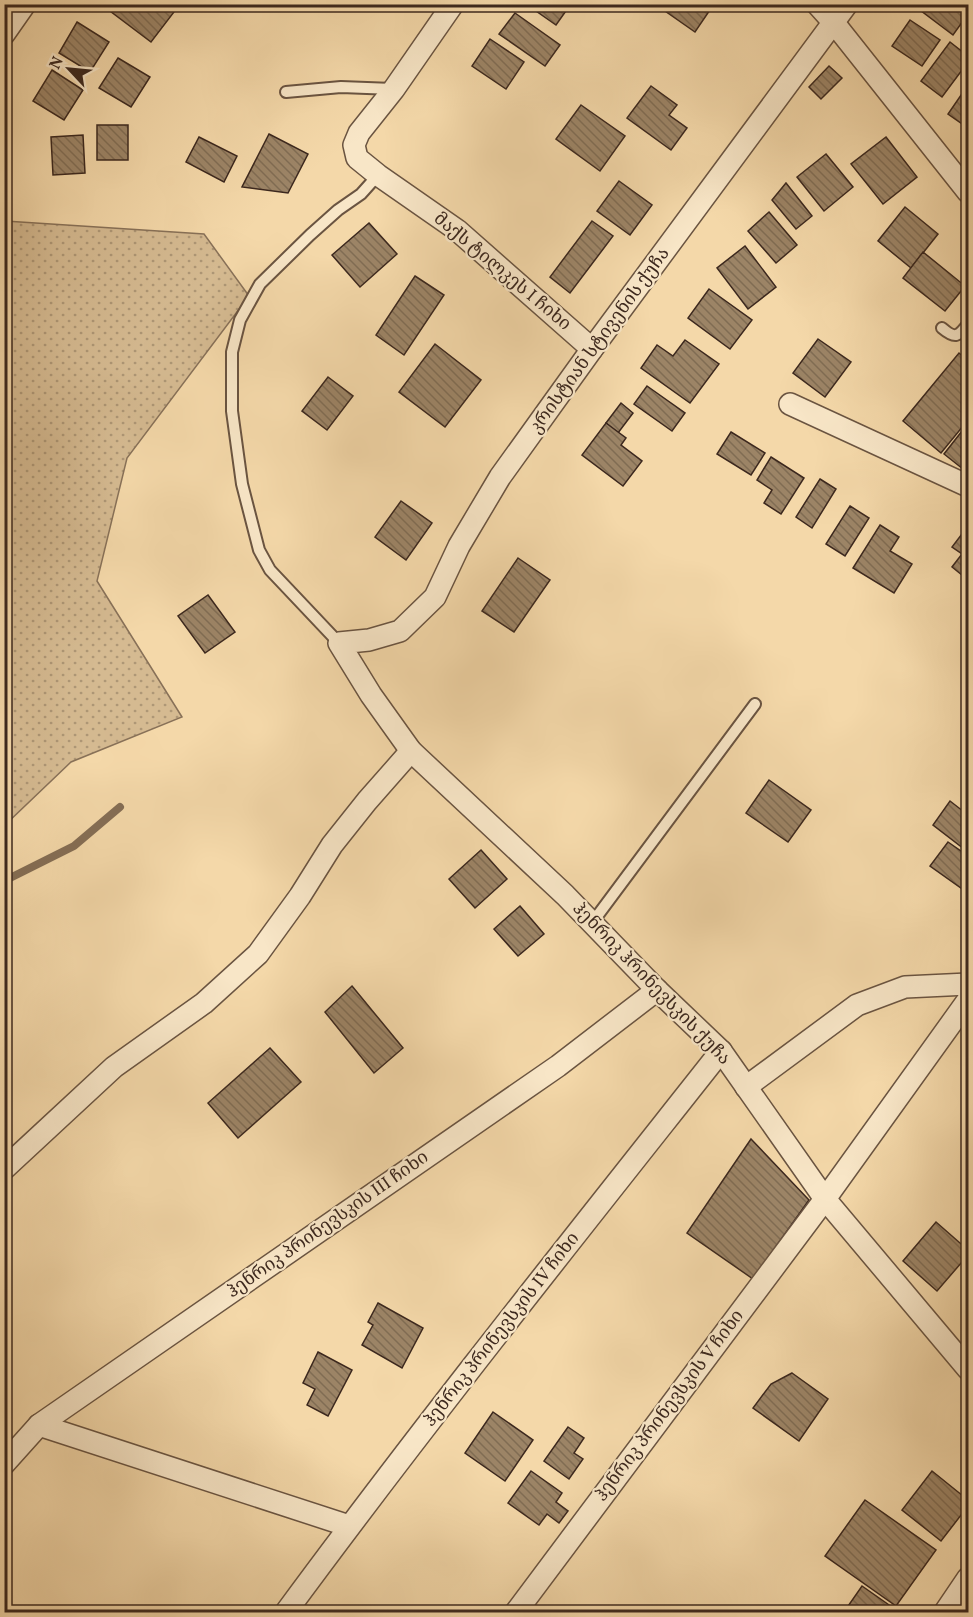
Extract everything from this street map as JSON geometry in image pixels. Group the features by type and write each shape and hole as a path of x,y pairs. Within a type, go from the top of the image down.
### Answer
{"street":[{"path":"4,34 25,4"},
{"name":"მაქს ტილკეს I ჩიხი","path":"453,4 394,89 359,133 354,145 357,158 457,230 592,349"},
{"path":"817,4 969,192"},
{"name":"კრისტიან სტივენის ქუჩა","path":"339,644 369,640 400,632 435,597 459,546 501,477 592,349 847,4"},
{"path":"790,404 969,486"},
{"name":"ჰენრიკ ჰრინევსკის ქუჩა","path":"339,644 371,695 411,751 565,895 657,990 721,1051 825,1199 969,1369"},
{"path":"4,1169 114,1067 204,1003 258,954 300,896 332,845 411,751"},
{"path":"746,1086 857,1005 905,987 969,984"},
{"name":"ჰენრიკ პრინევსკის III ჩიხი","path":"4,1464 39,1425 558,1066 657,990"},
{"name":"ჰენრიკ პრინევსკის V ჩიხი","path":"516,1612 825,1199 969,1000"},
{"name":"ჰენრიკ პრინევსკის IV ჩიხი","path":"286,1612 569,1243 721,1051"},
{"path":"39,1425 350,1526"},
{"path":"945,1612 969,1578"}],"lane":[{"path":"286,92 341,87 394,89"},
{"path":"339,644 270,570 259,550 242,484 236,442 232,411 232,352 240,320 260,284 338,210 361,194 378,175"},
{"path":"942,328 951,336 956,336 961,334 969,324"},
{"path":"592,923 755,704"}],"shaded area":[{"path":"5,221 204,234 249,296 127,458 97,581 182,717 71,762 5,825"}],"building":[{"path":"114,4 164,4 174,12 151,42 110,11"},
{"path":"526,4 564,4 568,8 556,25"},
{"path":"655,4 714,4 695,32"},
{"path":"918,4 968,4 968,14 953,35 916,7"},
{"path":"515,13 560,45 545,66 499,34"},
{"path":"910,20 940,40 922,66 892,46"},
{"path":"77,22 109,42 90,72 59,53"},
{"path":"490,39 524,62 506,89 472,66"},
{"path":"950,42 968,56 968,62 942,97 921,81"},
{"path":"118,58 150,77 131,107 99,88"},
{"path":"829,66 842,78 821,99 809,87"},
{"path":"52,70 83,90 64,120 33,101"},
{"path":"968,85 968,128 948,114"},
{"path":"651,86 677,105 669,115 687,128 671,150 627,118"},
{"path":"581,105 625,136 600,171 556,139"},
{"path":"97,125 128,125 128,160 97,160"},
{"path":"269,134 308,154 288,193 242,187"},
{"path":"83,135 85,173 53,175 51,137"},
{"path":"199,137 237,156 224,182 186,162"},
{"path":"886,137 917,177 883,204 851,164"},
{"path":"826,154 853,187 824,211 797,177"},
{"path":"619,181 652,205 630,235 597,211"},
{"path":"786,183 812,216 796,229 772,200"},
{"path":"905,207 938,234 911,268 878,241"},
{"path":"769,212 797,245 776,263 748,231"},
{"path":"592,221 613,236 570,293 550,277"},
{"path":"369,223 397,254 360,287 332,255"},
{"path":"745,246 776,287 748,309 717,268"},
{"path":"923,252 965,286 945,311 903,278"},
{"path":"415,276 444,295 404,355 376,335"},
{"path":"709,289 752,320 730,349 688,318"},
{"path":"818,339 851,362 825,397 793,373"},
{"path":"685,340 719,364 690,403 641,368 657,345 673,356"},
{"path":"435,344 481,380 445,427 399,392"},
{"path":"959,353 968,361 968,420 941,453 903,421"},
{"path":"328,377 353,396 327,430 302,411"},
{"path":"647,386 685,413 672,431 634,404"},
{"path":"621,403 633,413 618,433 606,423"},
{"path":"606,423 626,438 621,445 642,461 623,486 582,455"},
{"path":"966,426 968,428 968,473 944,454"},
{"path":"731,432 765,453 751,475 717,454"},
{"path":"771,457 804,478 781,514 764,503 772,490 757,480"},
{"path":"820,479 836,489 812,528 796,517"},
{"path":"401,501 432,523 406,560 375,537"},
{"path":"850,506 869,518 845,556 826,544"},
{"path":"880,525 899,537 890,551 912,564 894,593 853,568"},
{"path":"968,526 968,580 952,567 962,554 952,547"},
{"path":"518,558 550,580 514,632 482,611"},
{"path":"208,595 235,632 205,653 178,616"},
{"path":"769,780 811,810 788,842 746,813"},
{"path":"950,801 968,815 968,852 933,825"},
{"path":"948,842 968,856 968,893 930,866"},
{"path":"481,850 507,879 475,908 449,879"},
{"path":"520,906 544,934 518,956 494,929"},
{"path":"352,986 403,1048 374,1073 325,1012"},
{"path":"270,1048 301,1082 238,1138 208,1103"},
{"path":"751,1139 809,1200 753,1279 687,1233"},
{"path":"936,1222 968,1250 968,1255 937,1291 903,1261"},
{"path":"378,1303 423,1328 402,1368 362,1345 373,1325 368,1322"},
{"path":"318,1352 352,1370 328,1416 307,1405 315,1389 303,1383"},
{"path":"792,1373 828,1399 799,1441 753,1408 771,1384"},
{"path":"493,1412 533,1440 505,1481 465,1453"},
{"path":"568,1427 584,1438 574,1453 583,1459 569,1479 544,1461"},
{"path":"531,1471 562,1493 556,1502 568,1511 559,1523 547,1514 539,1525 508,1503"},
{"path":"932,1471 968,1500 968,1506 941,1541 902,1510"},
{"path":"865,1500 936,1550 896,1606 825,1556"},
{"path":"862,1586 899,1612 851,1612 846,1609"}],"waterway":[{"path":"4,881 74,846 120,807"}]}
